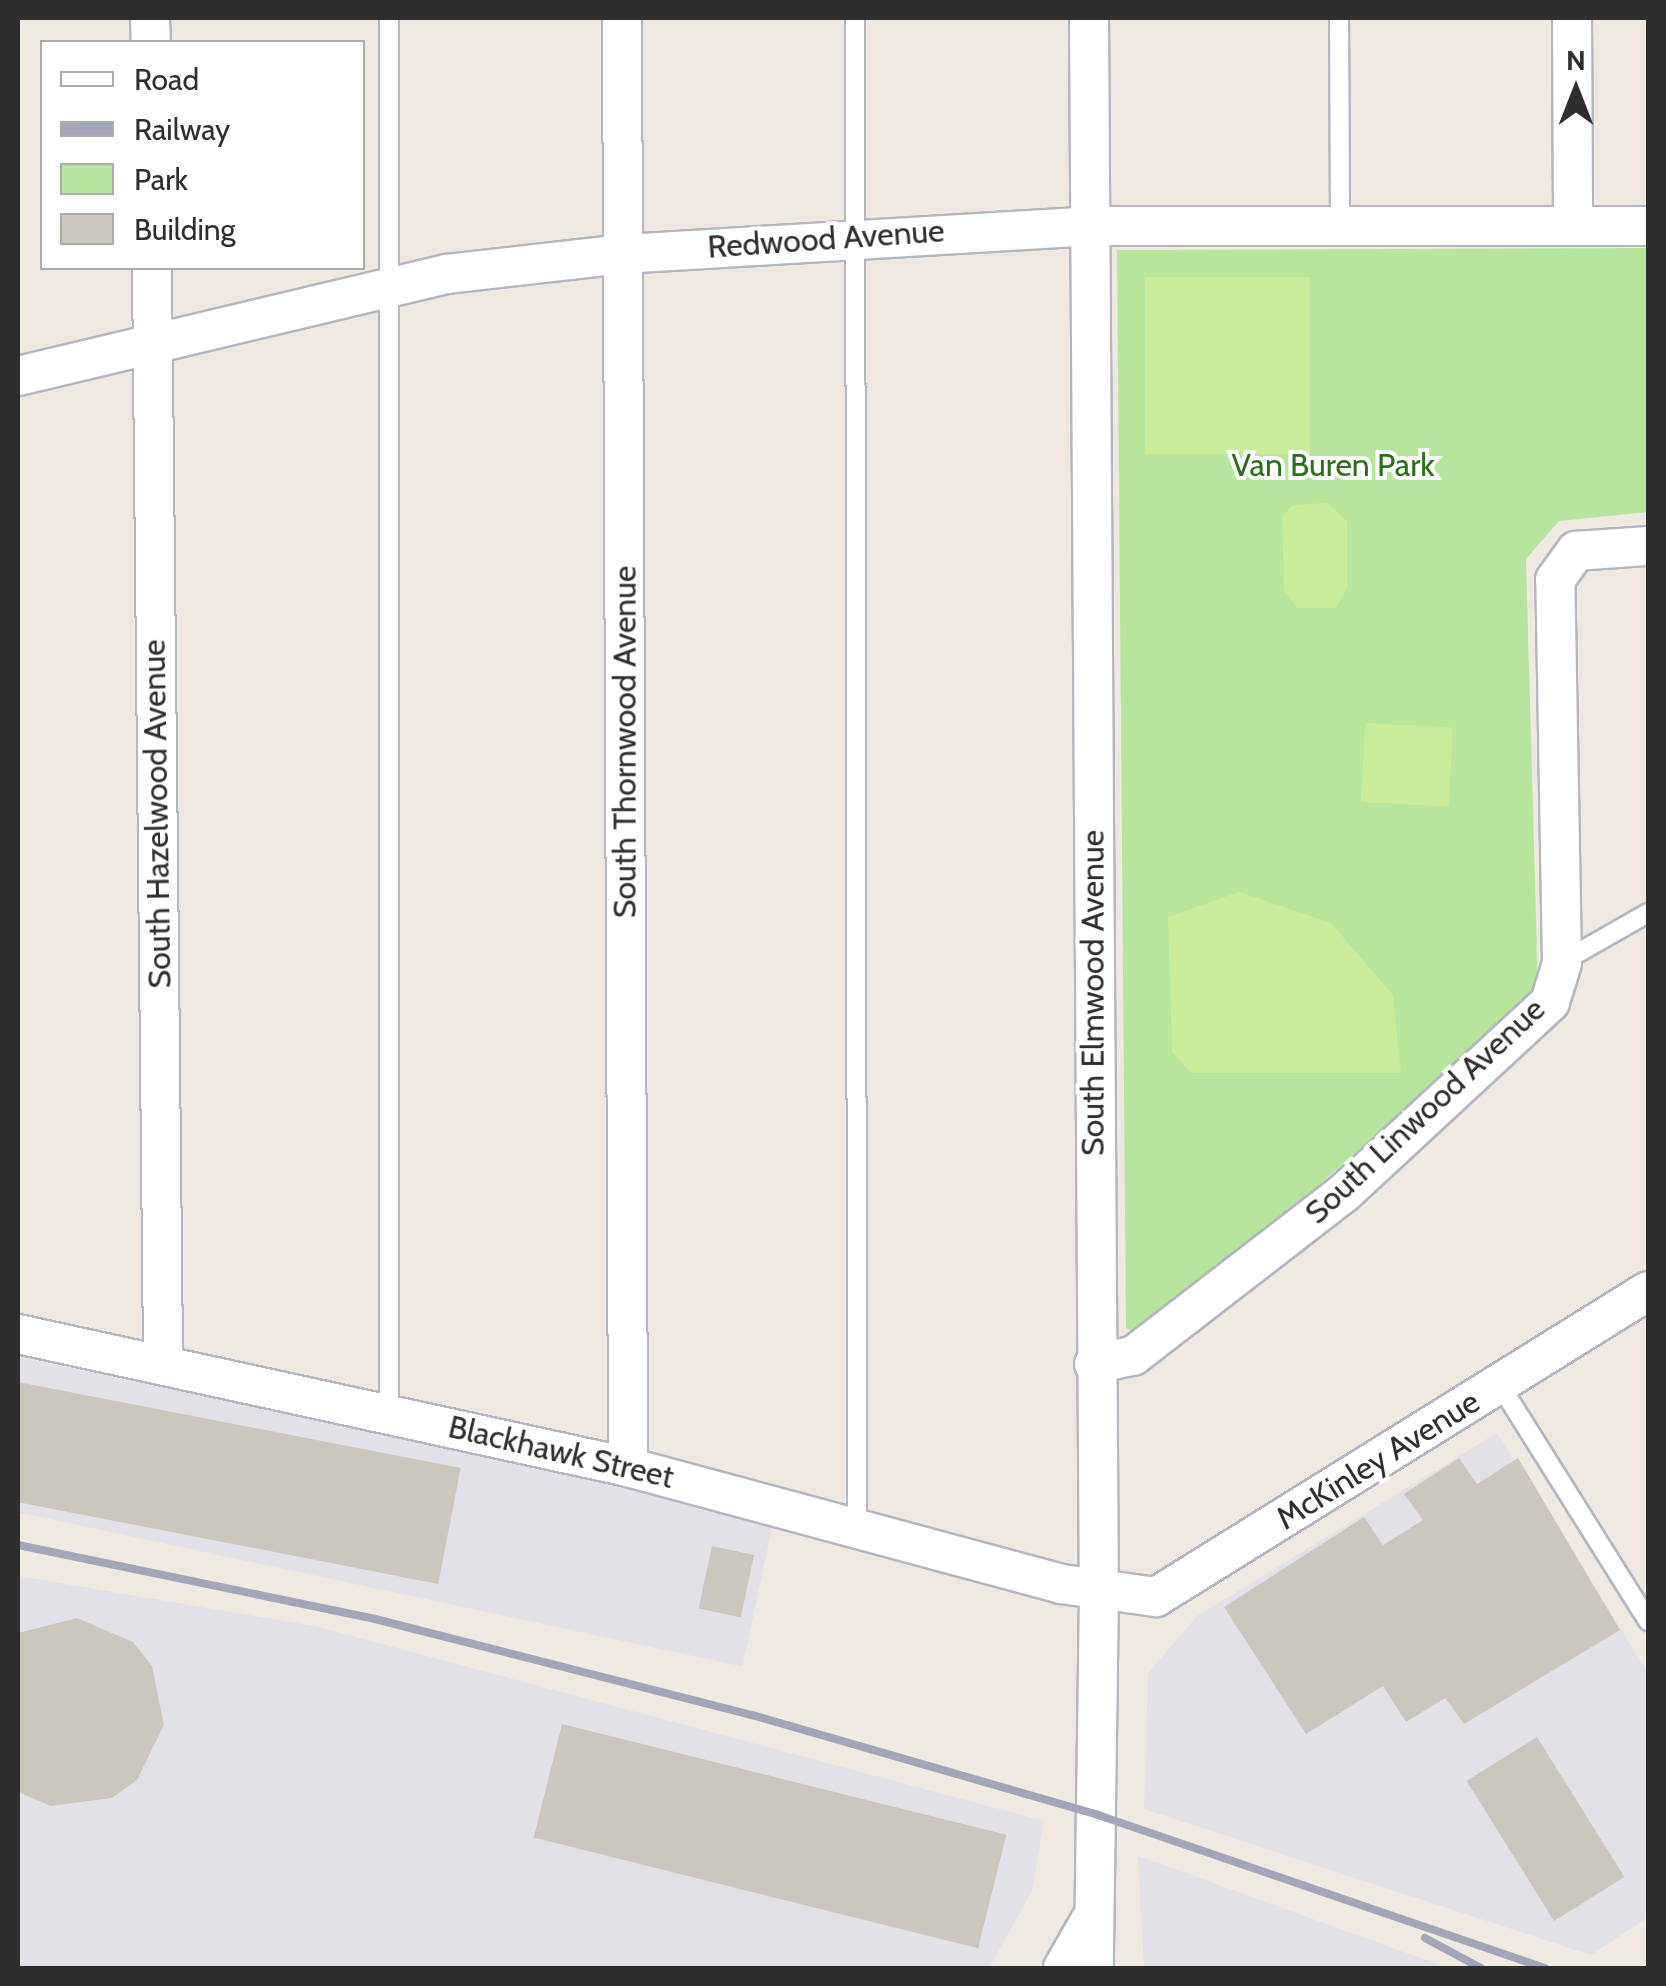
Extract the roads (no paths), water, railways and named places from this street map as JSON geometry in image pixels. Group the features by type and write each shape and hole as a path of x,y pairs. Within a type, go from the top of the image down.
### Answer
{"street":[{"name":"South Thornwood Avenue","path":"622,18 628,1467"},
{"name":"South Elmwood Avenue","path":"1089,18 1094,1364 1099,1592 1094,1968"},
{"path":"1572,18 1573,226"},
{"name":"Redwood Avenue","path":"18,376 153,340 393,285 623,254 856,236 1090,226 1648,226"},
{"name":"South Hazelwood Avenue","path":"152,270 163,1361"},
{"name":"South Linwood Avenue","path":"1094,1364 1133,1356 1344,1193 1550,1002 1562,963 1556,580 1576,551 1648,546"},
{"name":"McKinley Avenue","path":"1099,1592 1156,1596 1648,1291"},
{"name":"Blackhawk Street","path":"18,1334 163,1361 628,1467 1099,1592"},
{"path":"1063,1968 1092,1919"}],"lane":[{"path":"389,18 393,285 389,1411"},
{"path":"855,18 857,1525"},
{"path":"1339,18 1340,228"},
{"path":"1562,963 1648,912"},
{"path":"1500,1385 1648,1621"}],"railway":[{"path":"18,1545 375,1619 752,1715 1098,1815 1546,1968"},
{"path":"1425,1938 1481,1968"}],"park label":[{"name":"Van Buren Park","path":"1333,465"}]}
